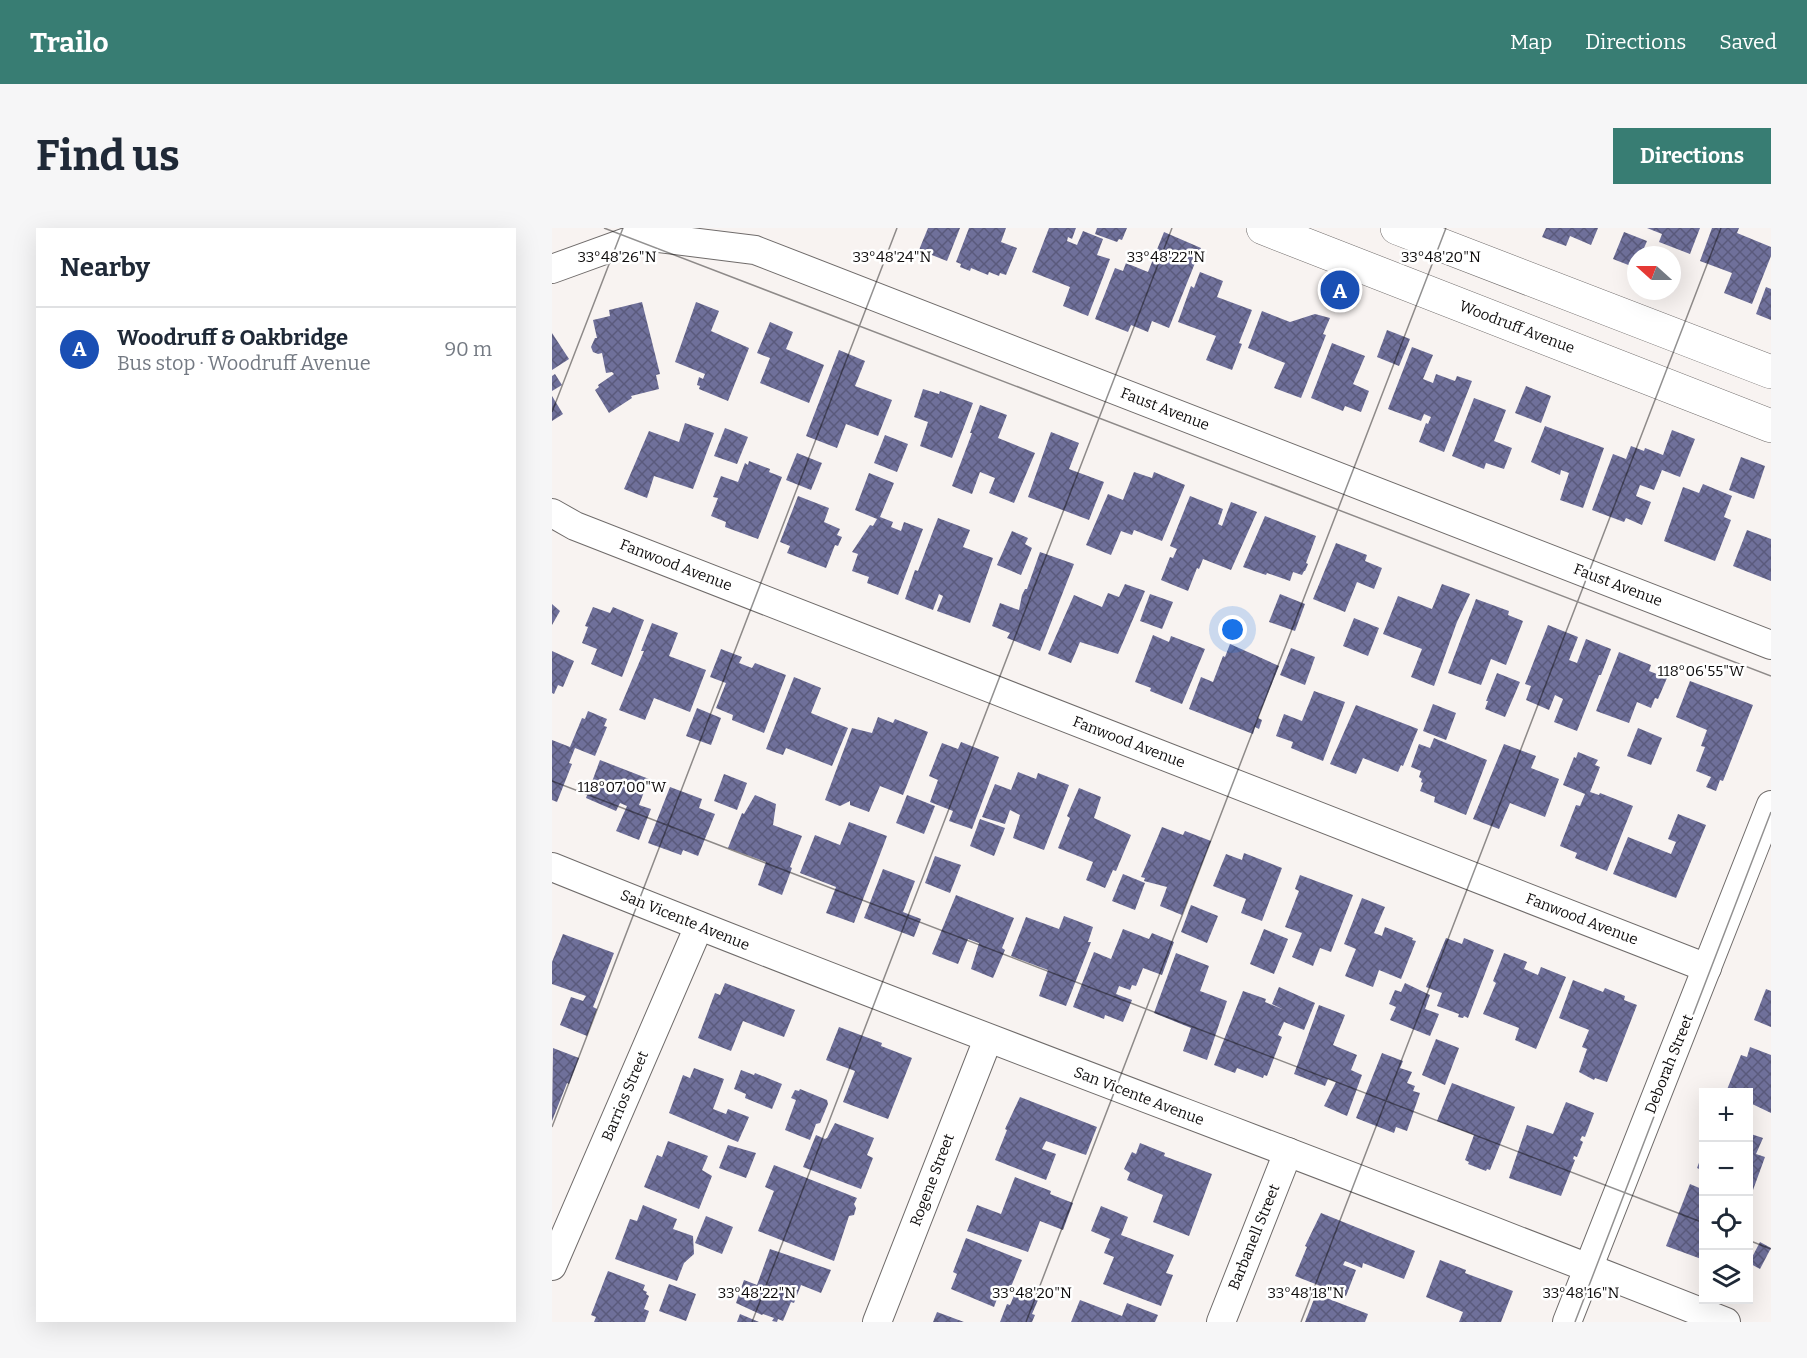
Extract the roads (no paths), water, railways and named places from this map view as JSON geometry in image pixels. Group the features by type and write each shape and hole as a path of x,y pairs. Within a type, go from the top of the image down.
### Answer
{"main road":[{"name":"Woodruff Avenue","path":"1263,228 1771,426"},
{"path":"1397,228 1771,372"}],"street":[{"name":"Faust Avenue","path":"552,269 643,236 755,250 1771,645"},
{"name":"Fanwood Avenue","path":"552,513 575,525 1707,968"},
{"name":"Deborah Street","path":"1567,1322 1771,805"},
{"name":"San Vicente Avenue","path":"552,867 988,1039 1588,1267 1726,1322"},
{"name":"Barrios Street","path":"552,1266 563,1212 699,926"},
{"name":"Rogene Street","path":"877,1322 988,1039"},
{"name":"Barbanell Street","path":"1221,1322 1288,1152"}],"place":[{"name":"Woodruff & Oakbridge","path":"1340,290"}]}
